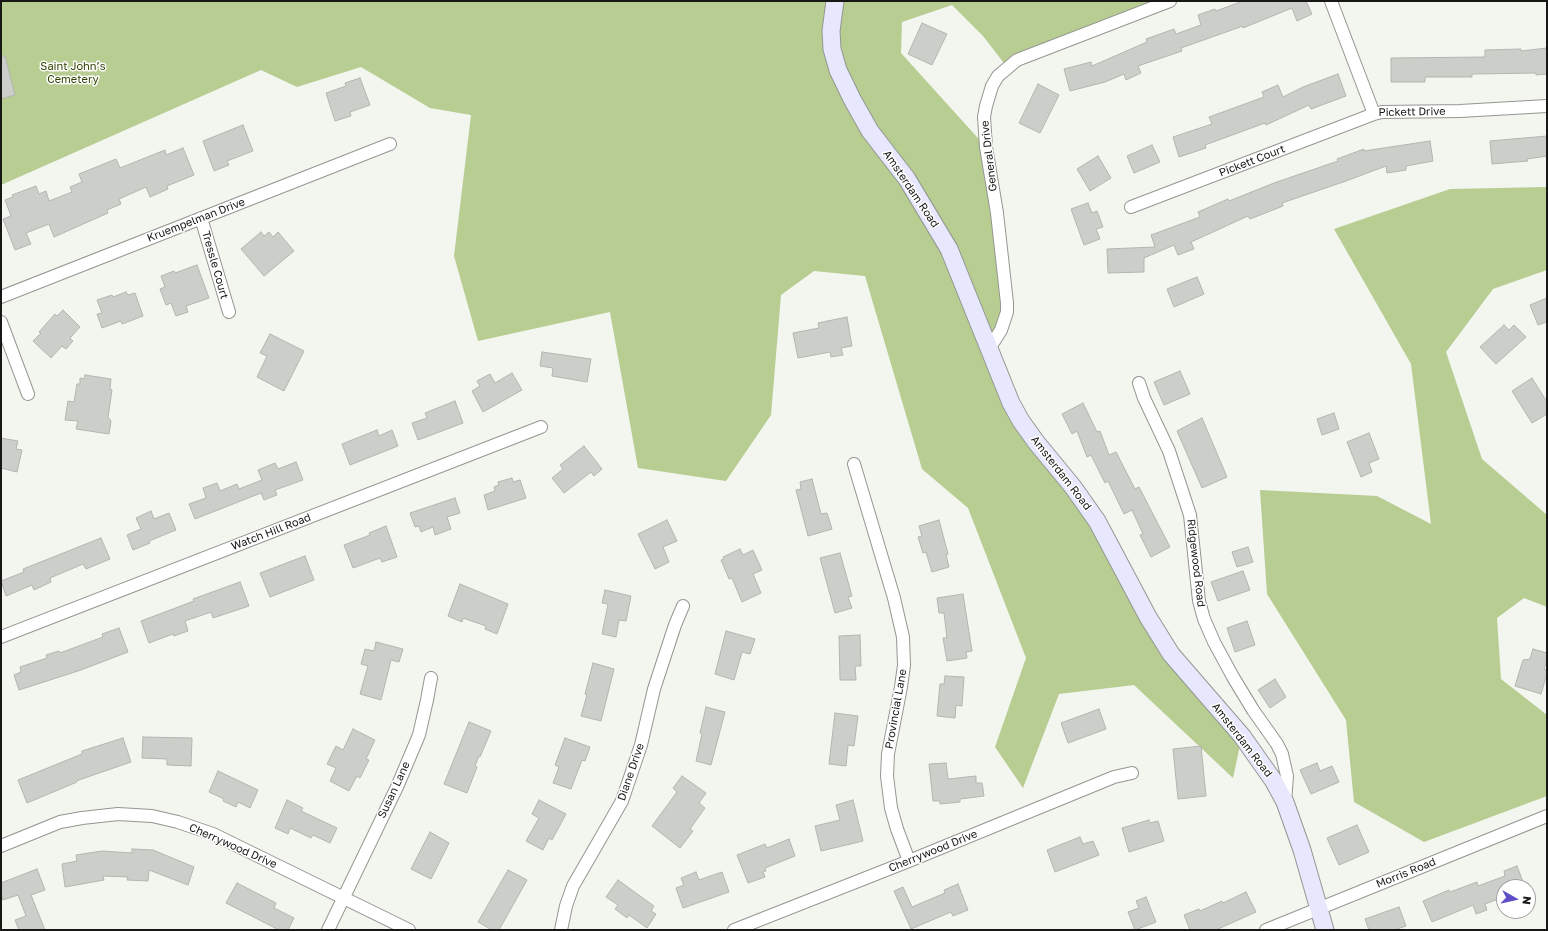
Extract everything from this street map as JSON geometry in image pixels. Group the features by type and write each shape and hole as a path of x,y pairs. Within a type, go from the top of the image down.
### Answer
{"street":[{"name":"Amsterdam Road","path":"835,1 830,31 832,49 842,80 870,131 907,179 945,242 1011,403 1021,421 1044,453 1073,487 1097,521 1148,617 1171,654 1242,736 1273,780 1285,802 1302,850 1325,930"},
{"name":"General Drive","path":"989,349 1001,330 1007,312 997,213 986,147 984,117 992,86 998,76 1016,60 1170,1"},
{"name":"Pickett Drive","path":"1331,1 1374,114 1382,112 1460,111 1547,106"},
{"name":"Pickett Court","path":"1130,207 1374,114"},
{"name":"Kruempelman Drive","path":"1,297 390,144"},
{"name":"Tressle Court","path":"202,218 229,312"},
{"path":"1,322 28,394"},
{"name":"Ridgewood Road","path":"1139,383 1144,398 1169,450 1190,514 1199,601 1204,619 1214,642 1233,677 1282,754 1287,776 1285,802"},
{"name":"Watch Hill Road","path":"1,638 541,427"},
{"name":"Provincial Lane","path":"854,464 894,598 903,637 904,666 888,754 886,776 891,808 909,861"},
{"name":"Diane Drive","path":"561,930 566,906 573,886 622,801 641,745 654,689 674,625 683,606"},
{"name":"Susan Lane","path":"328,930 397,787 418,735 431,678"},
{"name":"Cherrywood Drive","path":"734,930 1114,778 1132,773"},
{"name":"Cherrywood Drive","path":"1,846 60,822 118,814 152,816 178,822 213,834 409,930"},
{"name":"Morris Road","path":"1266,930 1547,816"}],"green space":[{"name":"Saint John’s Cemetery","path":"1,1 1170,1 1007,67 983,36 952,5 902,22 901,53 986,147 1007,303 989,349 1056,468 1148,617 1242,736 1233,778 1134,685 1059,694 1023,788 995,747 1026,658 968,508 922,469 865,276 814,271 781,295 771,415 726,481 638,468 610,312 478,341 454,256 471,115 430,108 361,67 297,87 261,70 1,185"},
{"path":"1547,187 1547,270 1493,289 1446,352 1482,459 1547,515 1547,607 1524,598 1497,618 1501,679 1547,715 1547,796 1424,842 1354,802 1346,720 1267,594 1260,490 1377,496 1431,524 1411,364 1334,229 1450,189"}],"building":[{"path":"1243,1 1306,1 1312,14 1297,21 1292,8 1243,28 1243,26 1181,48 1182,51 1138,66 1141,73 1126,80 1124,74 1105,82 1070,91 1064,69 1091,62 1092,66 1147,42 1146,39 1174,29 1176,34 1201,25 1198,15 1215,9 1216,11"},
{"path":"922,23 947,34 932,65 908,54"},
{"path":"1547,48 1547,74 1472,74 1472,77 1425,77 1425,82 1391,82 1391,58 1485,57 1485,50 1521,49 1521,51"},
{"path":"1,56 5,56 15,95 1,99"},
{"path":"1338,74 1346,96 1311,109 1309,105 1266,125 1265,123 1205,145 1206,148 1179,157 1173,137 1212,124 1209,117 1264,97 1262,92 1278,85 1283,97 1303,87"},
{"path":"360,78 370,105 350,112 351,116 335,121 326,93 346,86 345,83"},
{"path":"1038,84 1059,95 1040,133 1019,123"},
{"path":"243,125 253,151 227,161 229,165 214,171 203,141"},
{"path":"1547,136 1547,156 1527,159 1528,161 1492,164 1490,141"},
{"path":"1430,141 1433,161 1406,166 1406,170 1387,173 1386,166 1282,203 1283,206 1250,219 1248,216 1191,242 1194,249 1178,255 1174,245 1144,258 1144,272 1108,273 1107,249 1155,247 1151,235 1200,217 1198,212 1228,199 1229,201 1274,183 1338,161 1337,159 1364,149 1364,151"},
{"path":"1152,145 1160,162 1134,173 1127,156"},
{"path":"183,148 194,175 167,186 168,189 150,197 146,187 119,199 121,204 107,210 108,213 54,237 49,224 26,233 31,244 15,250 3,219 11,216 5,200 13,197 12,195 36,186 39,194 46,191 49,201 72,192 70,187 82,182 79,174 116,159 120,168 165,150 166,155"},
{"path":"1098,156 1111,178 1090,191 1077,169"},
{"path":"1088,203 1092,213 1097,211 1103,227 1096,229 1100,239 1084,245 1071,209"},
{"path":"261,232 264,236 269,232 273,237 278,232 294,251 264,276 241,249"},
{"path":"197,265 209,298 186,306 188,312 176,316 171,303 166,305 160,289 165,287 161,276 174,271 175,273"},
{"path":"1197,277 1204,294 1174,307 1167,289"},
{"path":"126,292 128,295 135,293 143,316 122,324 121,321 102,328 97,314 102,313 97,300 112,295 113,297"},
{"path":"1547,298 1547,322 1538,325 1530,305"},
{"path":"63,310 80,327 70,338 73,341 66,349 62,346 51,358 33,341 55,314 57,316"},
{"path":"847,317 852,346 841,348 843,355 831,357 830,352 798,358 793,333 819,328 818,323"},
{"path":"1504,325 1509,330 1514,325 1526,337 1496,364 1480,347"},
{"path":"270,334 304,351 284,391 257,377 267,356 260,353"},
{"path":"542,352 591,359 587,382 552,376 553,368 540,366"},
{"path":"1180,371 1190,394 1164,405 1154,382"},
{"path":"512,373 522,390 483,412 472,391 480,386 477,381 490,374 495,383"},
{"path":"85,375 111,379 110,389 112,390 108,417 111,421 109,434 76,429 78,421 65,420 68,401 74,402 77,384 80,384 80,378 84,379"},
{"path":"1532,378 1547,402 1547,414 1532,423 1512,391"},
{"path":"455,401 463,423 418,440 412,423 427,418 425,413"},
{"path":"1083,403 1097,432 1100,431 1109,455 1116,452 1135,489 1139,487 1170,547 1151,557 1140,535 1143,534 1132,510 1124,514 1108,481 1105,483 1091,455 1087,457 1077,431 1072,434 1062,414"},
{"path":"1334,413 1339,429 1322,435 1317,419"},
{"path":"1202,418 1227,477 1202,488 1177,431"},
{"path":"377,430 379,436 392,430 398,446 350,465 342,444"},
{"path":"1369,433 1379,459 1369,463 1372,472 1361,477 1347,442"},
{"path":"1,438 18,441 16,449 22,450 17,472 1,468"},
{"path":"584,446 602,469 594,476 591,472 564,493 552,478 563,469 560,465"},
{"path":"296,462 303,480 275,490 277,495 264,500 261,493 195,519 189,504 206,498 203,488 217,483 220,491 237,484 239,489 262,480 258,470 275,463 278,469"},
{"path":"512,478 513,482 520,480 526,498 488,510 484,495 495,491 494,487 499,485 498,482"},
{"path":"812,479 821,514 827,513 832,529 808,536 796,490 801,489 800,482"},
{"path":"455,498 460,513 447,517 451,529 435,535 433,527 421,532 419,526 415,527 410,513"},
{"path":"151,511 154,519 169,513 176,530 149,541 150,543 133,550 127,535 141,529 136,518"},
{"path":"667,520 677,541 663,547 669,562 655,569 638,534"},
{"path":"939,520 948,554 946,555 949,567 932,572 926,552 923,553 918,537 922,536 919,526"},
{"path":"386,526 397,557 382,562 380,558 353,568 344,545 370,535 369,533"},
{"path":"101,538 110,559 86,569 83,564 50,578 51,582 34,590 32,585 6,596 1,581 24,572 23,569"},
{"path":"1248,547 1253,562 1237,567 1232,552"},
{"path":"740,549 743,555 753,550 762,570 753,574 761,593 742,602 732,578 729,579 721,560 724,559 723,557"},
{"path":"840,553 852,596 848,597 852,608 835,613 820,558"},
{"path":"305,556 314,580 270,597 260,573"},
{"path":"1243,571 1250,590 1218,601 1211,582"},
{"path":"240,582 249,606 213,618 211,612 185,621 188,631 174,636 173,634 149,643 141,621 194,601 193,599"},
{"path":"460,584 508,604 497,634 485,629 486,626 463,618 462,622 448,616"},
{"path":"605,590 631,596 626,621 619,620 616,637 602,634 608,604 602,603"},
{"path":"963,594 972,651 966,652 967,658 947,661 943,638 947,638 944,613 939,613 937,598"},
{"path":"1247,621 1255,645 1235,652 1227,628"},
{"path":"119,628 128,652 81,670 19,690 14,675 21,672 20,667 47,658 46,655 59,651 60,653 103,637 102,634"},
{"path":"726,631 755,639 750,654 742,652 734,680 715,674"},
{"path":"860,635 861,666 855,666 856,680 840,680 839,636"},
{"path":"376,642 403,649 399,662 391,660 381,700 360,694 368,666 361,664 365,649 374,651"},
{"path":"1533,649 1547,653 1547,660 1544,669 1547,670 1547,674 1541,694 1515,686 1523,660 1530,659"},
{"path":"593,663 614,669 601,721 581,716 587,695 585,694"},
{"path":"945,676 964,677 962,706 956,705 955,718 937,716 940,684 944,684"},
{"path":"1275,679 1286,697 1270,708 1258,690"},
{"path":"706,707 725,712 711,765 696,761"},
{"path":"1099,709 1106,729 1068,743 1061,723"},
{"path":"835,713 858,716 854,746 848,745 846,766 829,764"},
{"path":"469,722 491,731 475,766 477,767 467,793 444,784"},
{"path":"353,729 375,740 366,759 369,760 360,778 357,776 349,791 330,781 336,768 327,764 336,746 343,750"},
{"path":"143,737 192,738 191,766 167,765 167,759 142,758"},
{"path":"123,738 131,762 76,781 77,782 27,803 18,780 82,754 82,751"},
{"path":"565,738 590,747 585,761 582,760 571,789 553,783 559,767 555,765"},
{"path":"1201,746 1206,796 1178,799 1173,749"},
{"path":"946,763 948,779 976,776 976,783 982,783 984,796 960,799 960,802 940,804 940,801 933,801 929,764"},
{"path":"1317,763 1320,771 1332,766 1339,782 1311,794 1300,770"},
{"path":"218,771 258,790 250,808 238,802 236,807 209,792"},
{"path":"682,776 706,793 699,803 705,808 690,829 693,831 680,848 652,826 677,792 673,788"},
{"path":"287,800 303,808 301,811 337,828 330,843 313,835 311,838 290,828 288,834 275,828"},
{"path":"539,800 566,814 552,840 549,838 543,850 526,841 539,818 532,814"},
{"path":"853,800 863,841 821,851 815,826 840,820 836,805"},
{"path":"1149,820 1150,823 1158,821 1164,841 1129,852 1122,828"},
{"path":"1357,825 1369,852 1339,865 1327,838"},
{"path":"430,832 449,843 431,879 411,869"},
{"path":"1080,837 1083,844 1093,841 1099,855 1055,872 1047,850"},
{"path":"789,839 795,856 765,868 766,871 763,872 765,877 748,883 737,855 765,844 767,848"},
{"path":"132,849 153,850 194,867 188,885 149,870 148,881 127,880 128,877 103,876 104,880 65,887 62,864 77,861 76,855 102,851 132,853"},
{"path":"1517,866 1522,879 1497,879 1505,876 1504,871"},
{"path":"37,869 45,890 31,895 45,930 19,930 15,920 26,916 18,895 3,900 1,894 1,883"},
{"path":"508,870 527,880 499,930 492,930 478,922"},
{"path":"696,872 699,880 722,872 729,892 683,908 676,888 684,885 681,878"},
{"path":"1496,879 1496,900 1485,904 1487,910 1476,914 1473,905 1432,922 1423,901 1449,890 1450,892 1477,882 1478,886"},
{"path":"618,880 654,906 651,911 656,914 647,928 629,915 627,918 615,909 618,905 606,897"},
{"path":"237,883 276,903 274,908 294,918 288,930 279,930 226,903"},
{"path":"958,884 968,910 953,916 951,912 911,929 894,891 903,887 912,907 945,893 944,890"},
{"path":"1246,892 1256,912 1216,930 1190,930 1184,915 1199,909 1200,911 1222,901 1223,903"},
{"path":"1146,897 1156,922 1135,930 1128,912 1139,908 1136,901"},
{"path":"1399,907 1406,926 1394,930 1369,930 1365,919"}]}
